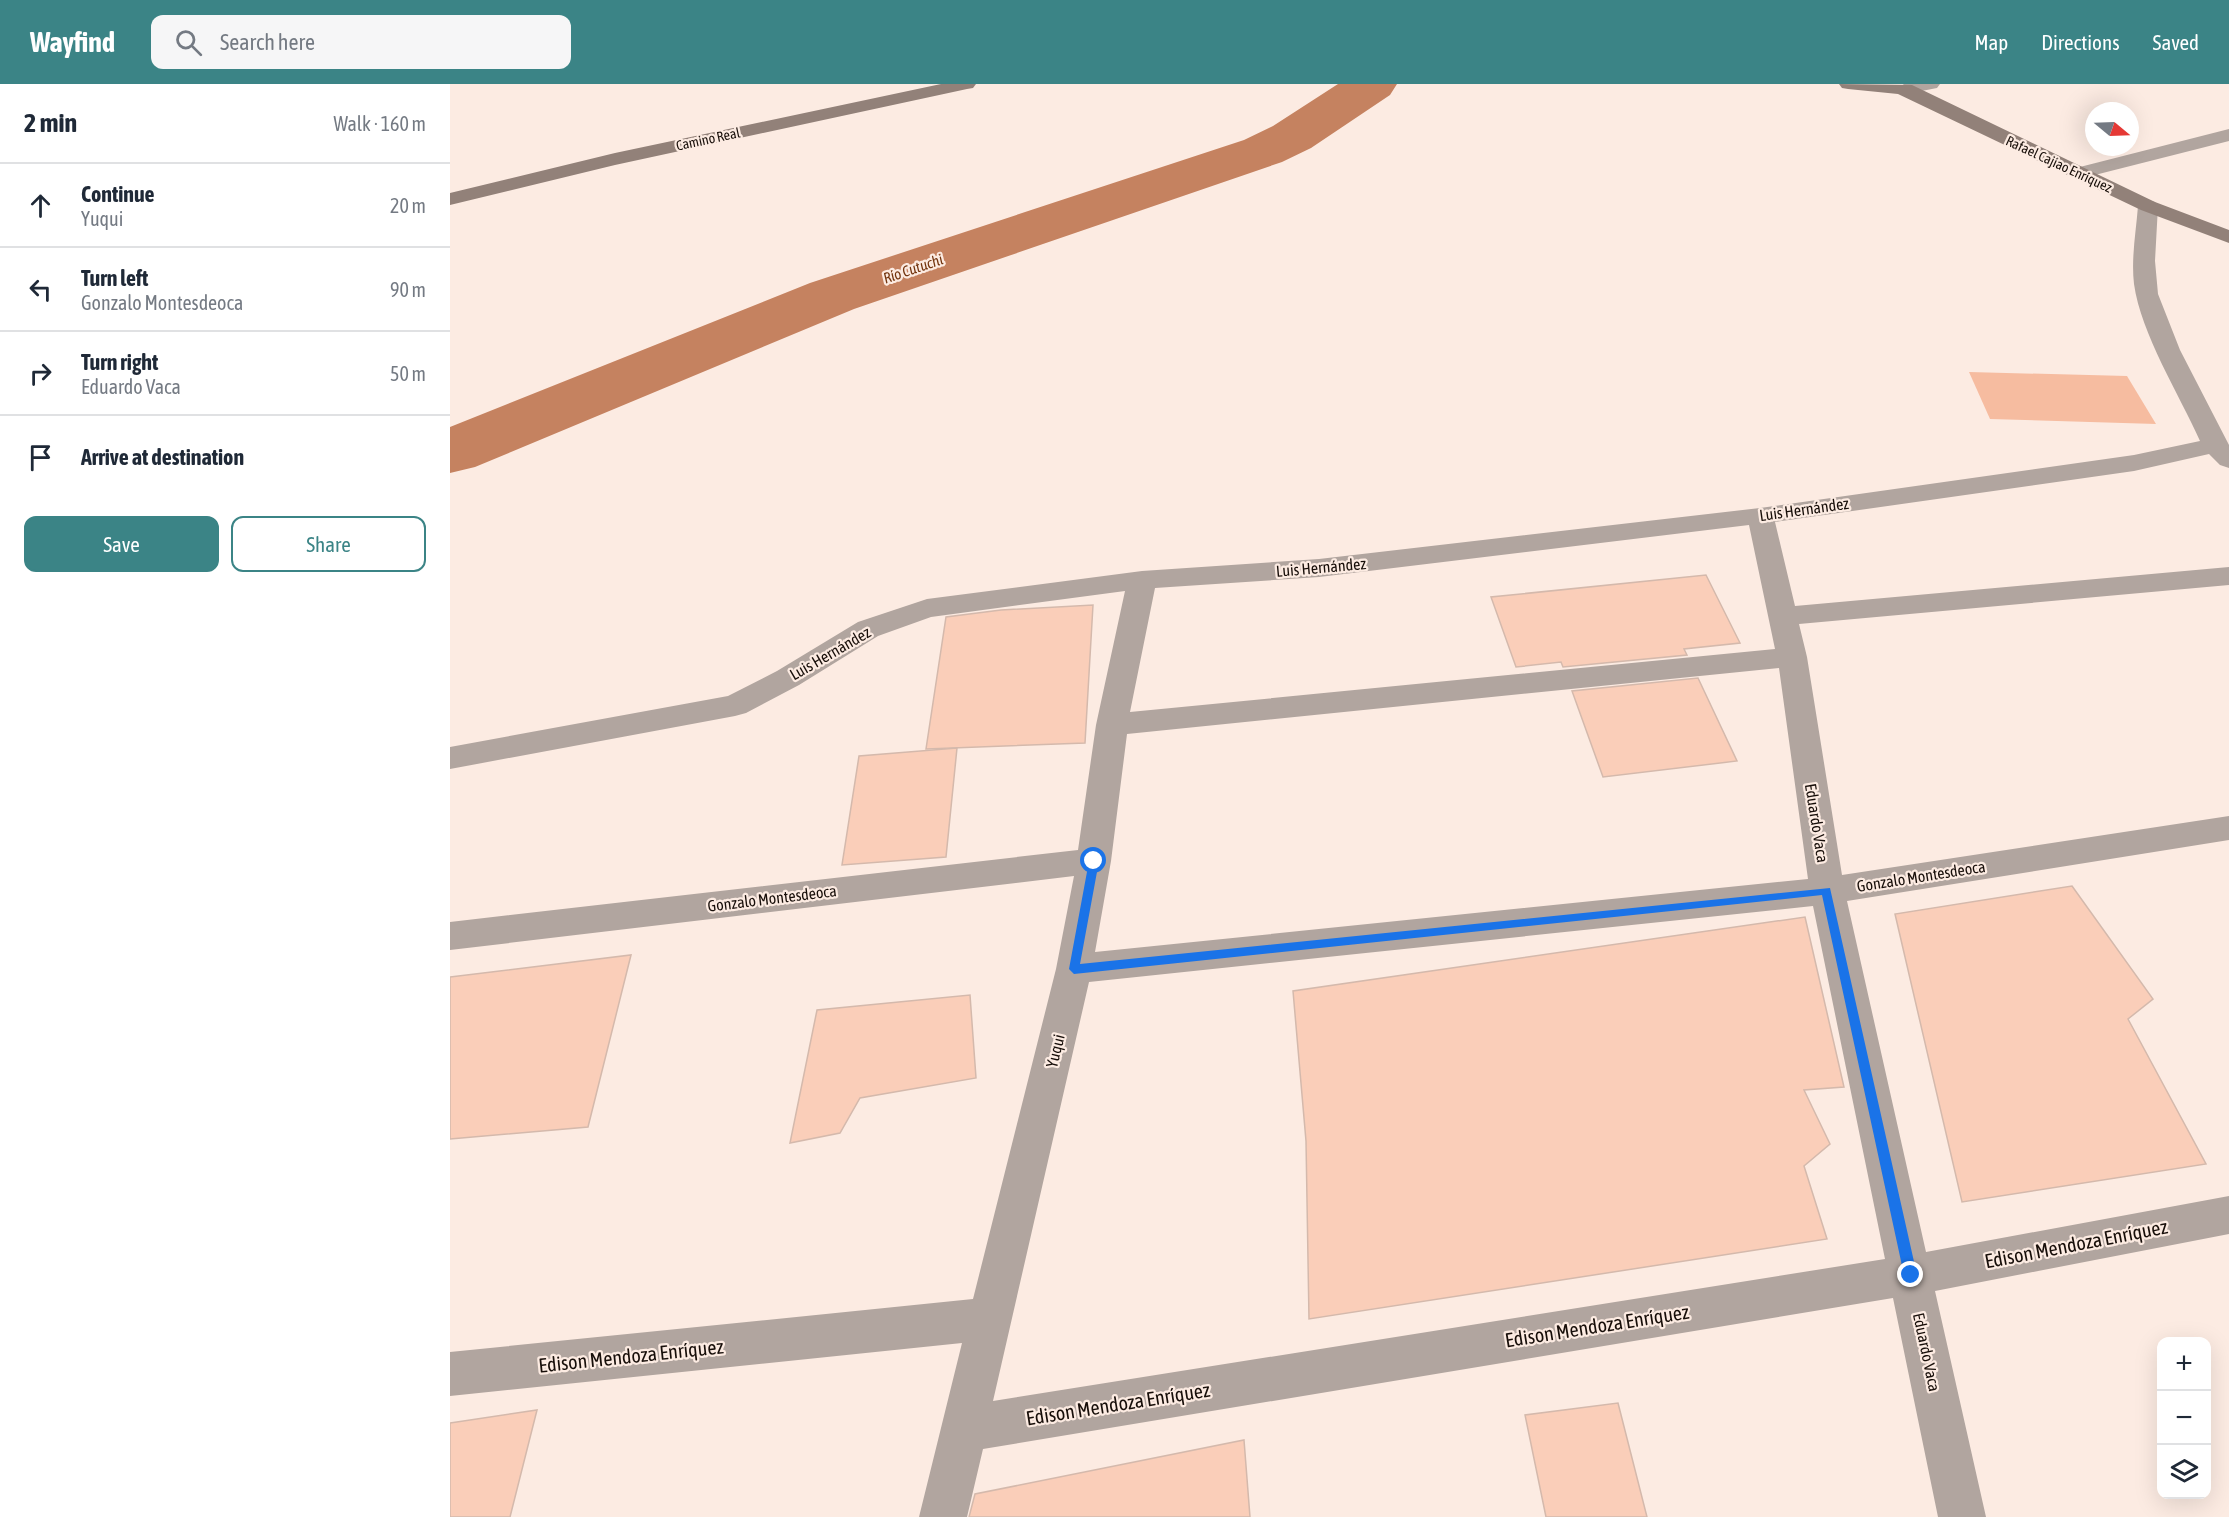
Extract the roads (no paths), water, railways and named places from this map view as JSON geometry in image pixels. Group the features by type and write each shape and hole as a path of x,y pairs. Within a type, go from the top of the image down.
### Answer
{"main road":[{"name":"Camino Real","path":"450,200 615,159 967,84"},
{"path":"1848,84 1899,87"},
{"name":"Rafael Cajiao Enríquez","path":"1899,87 1945,111 2148,206 2229,237"}],"street":[{"path":"1899,87 1931,84"},
{"path":"2079,173 2229,135"},
{"path":"2148,206 2145,265 2147,292 2158,325 2222,453"},
{"name":"Luis Hernández","path":"450,758 735,705 788,678 868,629 927,608 1142,580 1319,568 1760,516 2134,463 2222,453"},
{"name":"Eduardo Vaca","path":"1760,516 1792,657 1827,891 1962,1517"},
{"path":"1783,616 2229,576"},
{"name":"Yuqui","path":"943,1517 1074,969 1094,861 1112,724 1142,580"},
{"path":"1112,724 1792,657"},
{"name":"Gonzalo Montesdeoca","path":"1074,969 1827,891 2229,828"},
{"name":"Gonzalo Montesdeoca","path":"450,936 1094,861"},
{"name":"Edison Mendoza Enríquez","path":"964,1429 1911,1275 2229,1215"},
{"name":"Edison Mendoza Enríquez","path":"450,1374 990,1319"}],"waterway":[{"name":"Río Cutuchi","path":"450,452 832,296 1263,151 1292,137 1372,84"}]}
